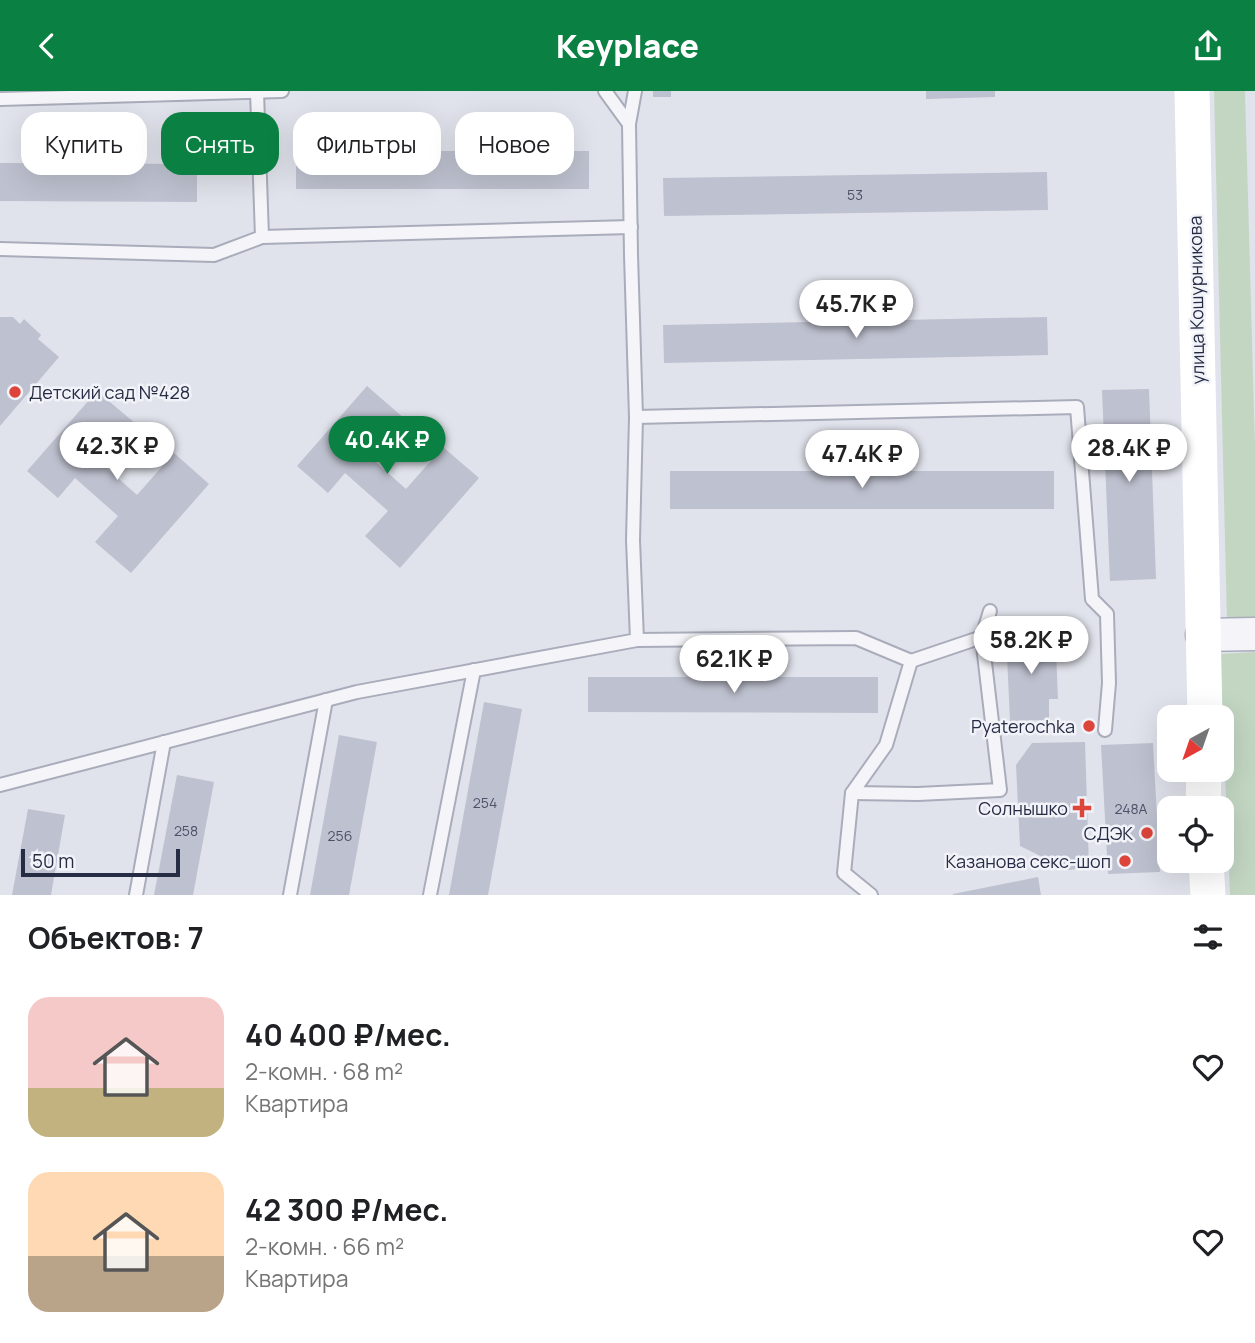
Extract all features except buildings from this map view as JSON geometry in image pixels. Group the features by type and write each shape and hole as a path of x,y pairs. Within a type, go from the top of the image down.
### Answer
{"main road":[{"name":"улица Кошурникова","path":"1192,91 1205,705"},
{"path":"1207,873 1208,895"}],"street":[{"path":"1202,635 1255,634"}],"lane":[{"path":"0,99 282,91"},
{"path":"605,91 629,124"},
{"path":"623,91 634,97 629,124 636,417 634,540 637,641"},
{"path":"257,92 262,237"},
{"path":"0,249 214,255 262,237 631,227"},
{"path":"636,417 1077,407 1092,599 1107,614 1109,683 1105,730"},
{"path":"852,793 918,794 1000,790 982,637 990,611"},
{"path":"0,785 326,700 637,641 856,638 911,661 982,637"},
{"path":"871,895 844,873 852,793 886,745 911,661"},
{"path":"430,895 474,670"},
{"path":"290,895 326,700"},
{"path":"136,895 164,742"}],"green space":[{"path":"1214,91 1245,91 1255,446 1255,622 1227,622"},
{"path":"1255,652 1255,895 1230,895 1229,873 1234,873 1234,796 1226,796 1225,782 1234,782 1234,705 1222,705 1220,654"}],"place":[{"name":"Детский сад №428","path":"15,392"},
{"name":"Pyaterochka","path":"1089,726"},
{"name":"Солнышко","path":"1082,808"},
{"name":"СДЭК","path":"1147,833"},
{"name":"Казанова секс-шоп","path":"1125,861"}]}
